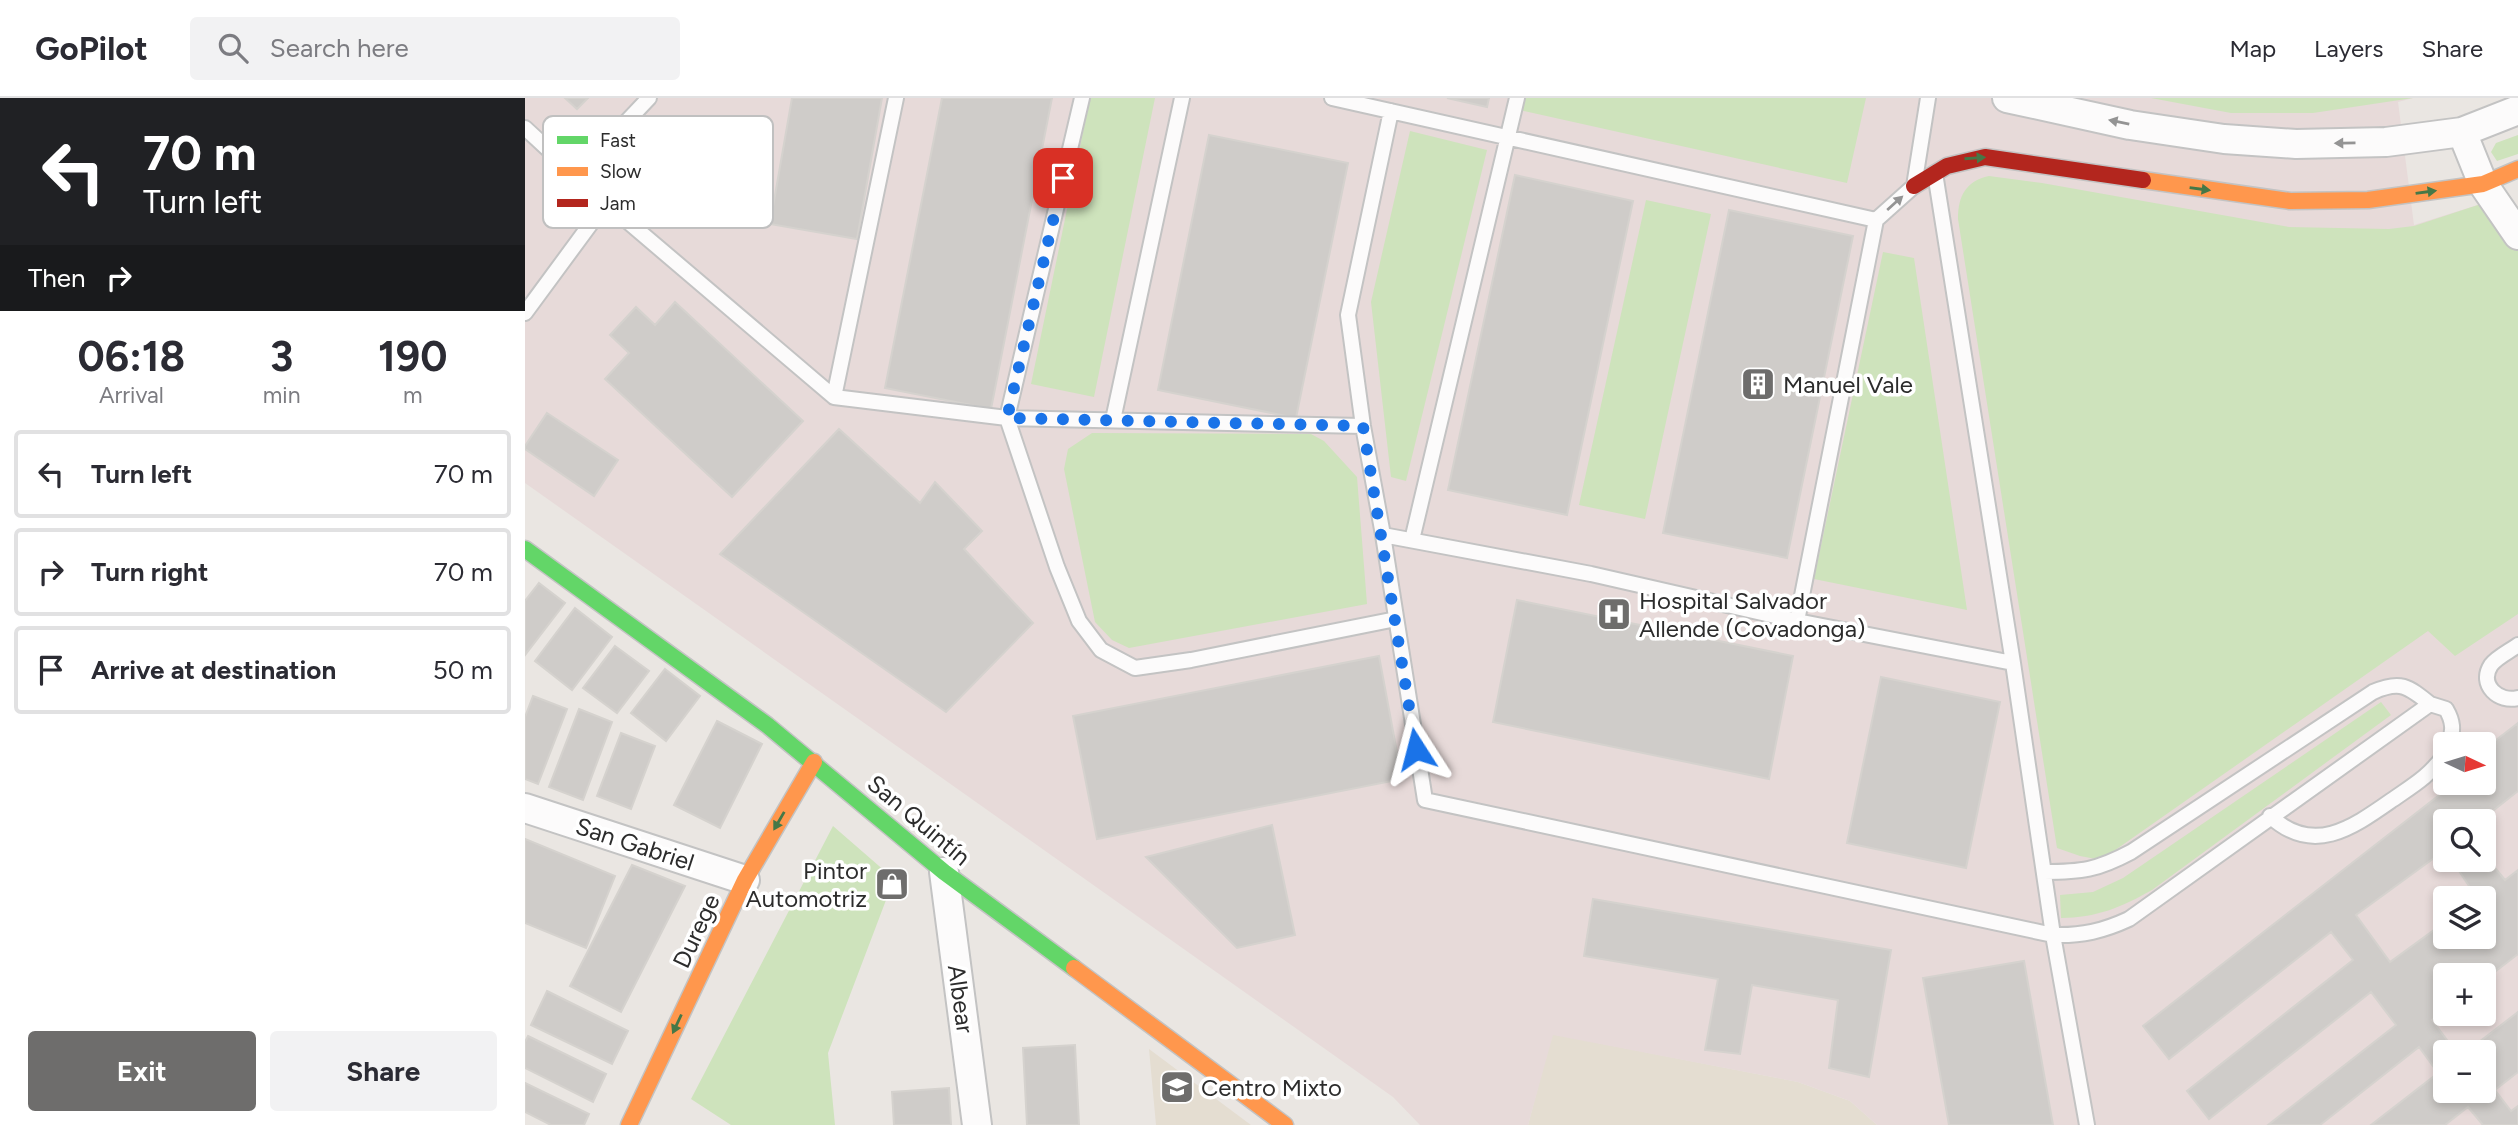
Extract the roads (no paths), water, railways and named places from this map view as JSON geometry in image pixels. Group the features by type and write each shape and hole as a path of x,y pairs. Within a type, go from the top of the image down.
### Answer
{"street":[{"path":"2007,98 2130,125 2224,139 2296,144 2386,142 2462,132 2518,110"},
{"path":"2462,132 2483,184 2518,235"},
{"path":"1914,186 1934,172 1965,158 1985,157 2290,201 2368,200 2483,184 2518,169"},
{"name":"San Quintín","path":"525,549 767,725 944,872 1285,1125"},
{"name":"Durege","path":"629,1125 745,880 814,762"},
{"name":"San Gabriel","path":"525,808 745,880"},
{"name":"Albear","path":"944,872 977,1125"}],"lane":[{"path":"632,116 649,98"},
{"path":"834,397 896,98"},
{"path":"1082,98 1007,418 1056,567 1079,621 1101,650 1135,668 1191,660 1396,620"},
{"path":"1113,420 1182,98"},
{"path":"1332,98 1384,106 1508,138 1876,220"},
{"path":"1412,540 1517,98"},
{"path":"1797,621 1876,220 1914,186 1929,98"},
{"path":"1384,106 1348,315 1363,426 1425,800 2053,935 2080,936 2105,930 2129,919 2430,704"},
{"path":"525,128 543,145"},
{"path":"1934,172 1939,188 2053,935 2087,1125"},
{"path":"525,313 588,228"},
{"path":"635,228 834,397 1007,418 1363,426"},
{"path":"1383,535 1591,574 1797,621 2013,663"},
{"path":"2518,645 2490,666 2487,679 2491,690 2499,698 2518,698"},
{"path":"2044,872 2079,872 2104,866 2122,857 2373,692 2387,686 2403,685 2430,704 2446,709 2452,720 2453,732"},
{"path":"2270,816 2285,830 2299,835 2316,836 2335,832 2360,822 2433,771"}],"place":[{"name":"Manuel Vale","path":"1758,384"},
{"name":"Hospital Salvador Allende (Covadonga)","path":"1614,614"},
{"name":"Pintor Automotriz","path":"892,884"},
{"name":"Centro Mixto","path":"1177,1087"}]}
